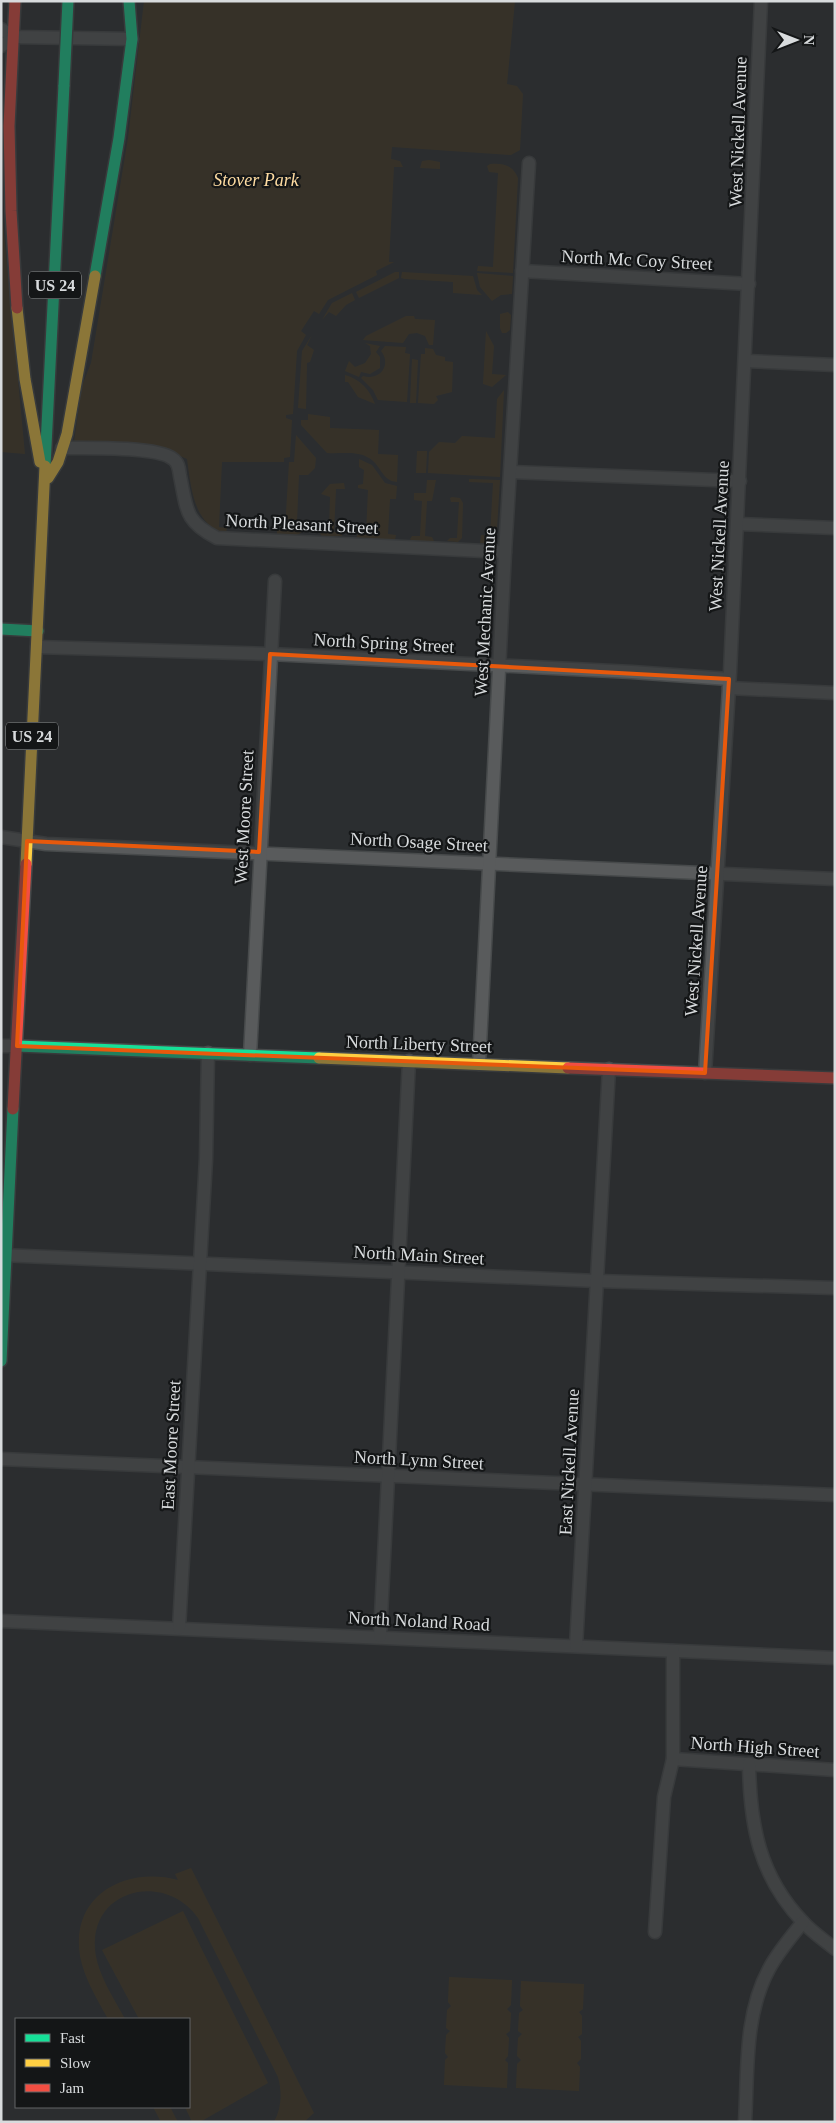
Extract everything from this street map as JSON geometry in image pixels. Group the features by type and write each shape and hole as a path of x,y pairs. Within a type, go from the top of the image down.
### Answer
{"main road":[{"path":"3,14 15,1"},
{"path":"15,1 16,37 12,63 9,152 17,309 29,415 45,485"},
{"name":"US 24","path":"1,1361 4,1255 17,1046 68,1"},
{"path":"45,485 62,448 72,408 119,138 132,38 129,1"},
{"path":"1,629 38,630"},
{"name":"North Liberty Street","path":"17,1046 835,1078"}],"street":[{"name":"West Nickell Avenue","path":"705,1073 738,524 761,1"},
{"path":"1,29 16,37 132,38"},
{"path":"1,46 16,37"},
{"name":"West Mechanic Avenue","path":"479,1064 505,552 529,162"},
{"name":"North Mc Coy Street","path":"522,270 749,284"},
{"path":"746,361 835,365"},
{"name":"North Pleasant Street","path":"62,448 118,449 168,456 178,464 188,514 200,530 217,538 505,552"},
{"path":"511,472 740,481"},
{"path":"738,524 835,528"},
{"name":"West Moore Street","path":"250,1055 259,852 275,582"},
{"name":"North Spring Street","path":"37,647 270,654 632,672 729,684 835,693"},
{"name":"North Osage Street","path":"1,837 27,842 835,879"},
{"name":"North Liberty Street","path":"1,1046 17,1046"},
{"path":"199,1263 206,1159 208,1053"},
{"path":"380,1636 409,1061"},
{"path":"597,1281 609,1069"},
{"name":"North Main Street","path":"4,1255 597,1281 835,1288"},
{"name":"East Moore Street","path":"179,1628 199,1263"},
{"name":"East Nickell Avenue","path":"576,1646 597,1281"},
{"name":"North Lynn Street","path":"1,1459 188,1466 585,1486 835,1495"},
{"name":"North Noland Road","path":"1,1621 380,1636 835,1658"},
{"path":"655,1932 664,1797 673,1759 673,1651"},
{"name":"North High Street","path":"673,1759 835,1770"},
{"path":"749,1764 750,1806 761,1856 776,1889 803,1922 835,1949"},
{"path":"745,2122 750,2024 758,1992 778,1954 803,1922"}],"highlighted area":[{"path":"270,654 729,679 705,1073 17,1046 27,841 259,852"}],"green space":[{"name":"Stover Park","path":"144,1 515,1 507,84 517,86 523,94 520,150 511,155 392,147 391,159 400,161 403,167 394,167 389,262 394,262 376,271 377,275 328,300 319,314 314,311 301,331 306,335 297,351 293,414 286,415 286,418 292,420 290,457 284,458 284,462 222,462 219,527 227,528 226,533 215,529 200,514 192,492 187,459 169,451 74,442 82,386 91,363 128,138"},
{"path":"422,161 440,162 440,169 420,168"},
{"path":"490,164 507,166 513,170 518,178 513,273 477,271 478,266 493,267 498,173 489,172 487,166"},
{"path":"1,201 25,454 1,452"},
{"path":"395,272 399,272 399,278 359,298 356,292"},
{"path":"402,272 473,276 477,290 482,295 453,293 453,282 405,279 401,278"},
{"path":"477,273 513,276 512,294 501,295 492,301 480,287"},
{"path":"352,293 355,300 346,305 336,316 329,312 322,320 332,303"},
{"path":"508,312 511,315 510,330 502,333 500,314"},
{"path":"406,316 414,316 415,319 435,320 433,345 429,345 425,336 417,333 409,334 403,343 363,340 366,336"},
{"path":"486,331 494,346 492,374 506,375 492,387 483,384"},
{"path":"312,335 307,345 314,350 310,362 307,363 306,409 298,408 302,351"},
{"path":"365,343 380,346 376,352 380,357 380,368 370,374 361,372 359,377 345,371 349,361 355,367 365,363 371,354 370,346"},
{"path":"385,346 406,347 405,353 410,354 407,402 378,400 373,390 361,378 363,376 375,376 383,371 385,362 381,351"},
{"path":"425,348 433,349 436,355 445,357 445,361 453,362 452,392 436,396 438,400 434,404 418,403 421,354 425,354"},
{"path":"412,359 418,360 416,403 410,403"},
{"path":"345,375 355,379 364,386 375,404 358,397 348,382 345,382"},
{"path":"504,390 500,477 428,473 429,452 439,442 455,443 462,436 495,438 497,399"},
{"path":"308,414 330,417 330,428 379,430 378,454 398,455 397,482 388,479 372,460 363,455 327,453 301,425 301,420 308,420"},
{"path":"296,435 316,458 315,468 308,475 299,475 297,522 305,522 306,528 300,534 289,537 277,536 277,530 285,530 289,462 294,462"},
{"path":"417,451 427,451 426,473 416,473"},
{"path":"359,459 372,465 385,483 397,486 396,499 390,499 388,534 396,535 395,540 356,538 358,534 366,534 368,490 358,488 358,485 363,484 364,470 359,467"},
{"path":"469,479 500,480 496,545 480,543 481,535 490,536 493,483 469,482"},
{"path":"427,480 436,480 432,501 427,501 425,536 432,537 434,541 412,541 410,539 412,536 420,536 422,501 414,500 414,493 426,493"},
{"path":"344,483 345,489 336,489 334,532 342,533 342,536 322,537 319,531 329,530 330,497 321,494 330,484"},
{"path":"450,498 460,498 463,503 462,538 458,542 447,541 450,538 457,538 459,502 451,502"},
{"path":"191,1868 314,2113 304,2122 274,2122 279,2111 280,2100 278,2077 198,1918 184,1903 167,1895 150,1891 132,1893 117,1900 104,1912 97,1929 96,1958 107,1986 124,2018 107,2018 95,1996 82,1964 79,1935 84,1916 93,1901 106,1890 122,1882 139,1877 178,1880 175,1874"},
{"path":"183,1911 268,2083 200,2122 192,2122 185,2108 190,2108 190,2018 138,2018 102,1950"},
{"path":"449,1977 512,1980 511,2005 507,2009 511,2013 510,2031 506,2034 509,2038 508,2056 505,2060 508,2063 507,2088 444,2085 445,2060 448,2057 445,2053 446,2035 450,2031 446,2028 447,2010 451,2006 448,2002"},
{"path":"521,1981 584,1984 583,2009 579,2012 582,2016 582,2034 578,2037 581,2041 581,2059 577,2063 580,2067 579,2091 516,2088 517,2064 521,2060 517,2056 518,2038 522,2034 518,2031 519,2013 523,2010 520,2006"},
{"path":"154,2108 171,2108 178,2122 161,2122"}],"traffic: fast":[{"path":"64,85 68,1"},
{"path":"95,276 119,138 132,39 129,1"},
{"path":"45,466 64,85"},
{"path":"1,629 38,631"},
{"path":"17,1046 319,1058"},
{"path":"1,1361 13,1109"}],"traffic: slow":[{"path":"48,478 58,462 67,434 95,276"},
{"path":"17,308 25,379 40,462"},
{"path":"26,864 45,466"},
{"path":"319,1058 568,1068"}],"traffic: jam":[{"path":"15,1 9,126 11,211 17,308"},
{"path":"13,1109 26,864"},
{"path":"568,1068 835,1078"}]}
